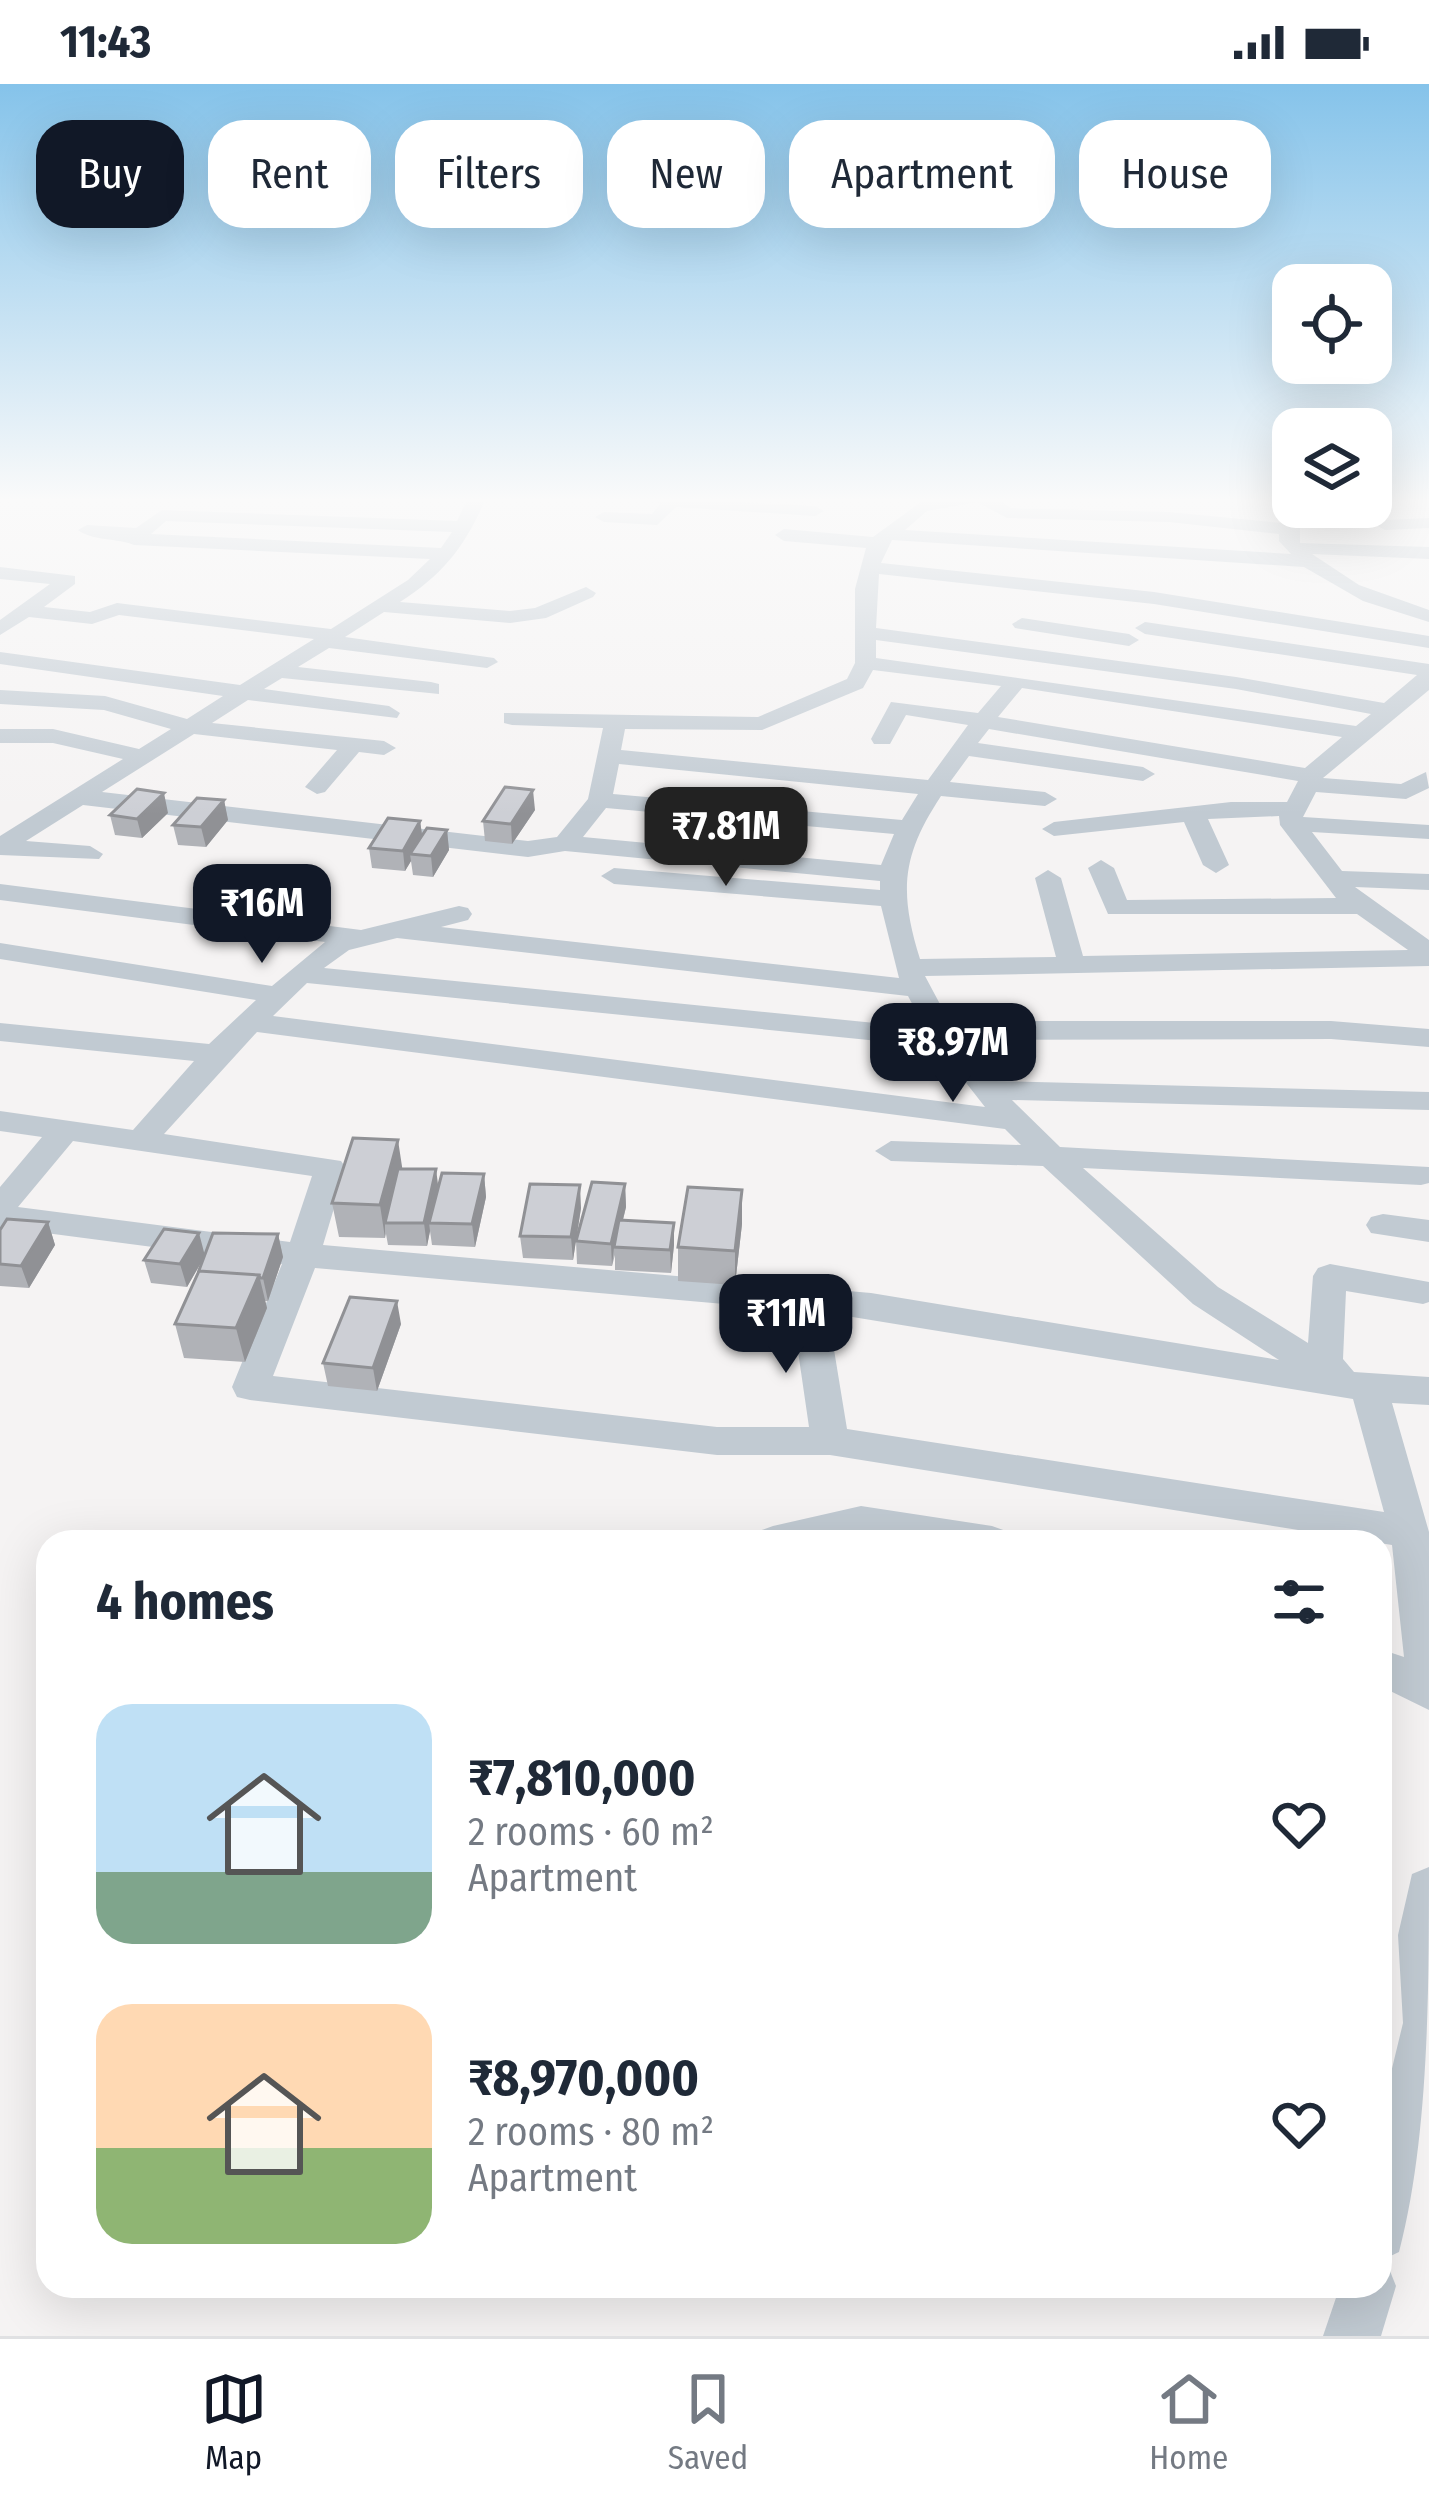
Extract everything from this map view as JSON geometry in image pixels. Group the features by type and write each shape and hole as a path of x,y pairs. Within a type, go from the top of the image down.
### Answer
{"street":[{"path":"90,854 0,847 385,603"},
{"path":"380,606 510,617 539,614 563,603"},
{"path":"512,718 762,723 855,682 866,663 866,603"},
{"path":"1155,603 1137,634 1096,662 1013,695 961,748 936,786 892,865 913,979 984,1090 1191,1284 1260,1334 1370,1388 1409,1532 1429,1689"},
{"path":"1200,603 1429,642"},
{"path":"1282,603 1429,626"},
{"path":"1382,603 1429,616"},
{"path":"10,619 92,618 116,609 487,662"},
{"path":"1022,623 1429,672"},
{"path":"863,632 1096,662 1389,711"},
{"path":"0,658 389,713"},
{"path":"866,663 1334,754"},
{"path":"277,671 431,688"},
{"path":"1294,817 1310,780 1334,754 1429,672"},
{"path":"1013,695 1310,780 1406,792 1428,777"},
{"path":"882,739 899,707 1013,695 1360,734"},
{"path":"0,698 105,703 190,727 384,748"},
{"path":"565,843 600,800 615,723"},
{"path":"0,736 53,736 143,757"},
{"path":"317,787 352,745"},
{"path":"961,748 1144,774"},
{"path":"608,756 1045,799"},
{"path":"79,797 528,849 565,843 893,886"},
{"path":"600,800 913,828"},
{"path":"1193,814 1216,865"},
{"path":"1054,829 1193,814 1294,817 1429,832"},
{"path":"1294,817 1335,879 1429,955"},
{"path":"1101,868 1117,908 1363,906"},
{"path":"614,876 893,886"},
{"path":"1048,878 1072,965"},
{"path":"1335,879 1429,882"},
{"path":"0,892 360,938"},
{"path":"141,1141 216,1054 300,974 339,944 459,914"},
{"path":"392,929 913,979 1072,965 1429,955"},
{"path":"0,951 278,995"},
{"path":"300,974 946,1035 1331,1030 1429,1038"},
{"path":"250,1022 1013,1120"},
{"path":"0,1032 216,1054"},
{"path":"984,1090 1429,1101"},
{"path":"0,1121 330,1168 303,1255 250,1387 717,1441 830,1441 1409,1532"},
{"path":"64,1130 0,1212 303,1255 871,1305 1370,1388 1429,1391"},
{"path":"891,1151 1421,1175"},
{"path":"1383,1225 1429,1232"},
{"path":"1324,1366 1330,1276 1423,1292"},
{"path":"807,1300 819,1351 830,1441"},
{"path":"843,1530 861,1522 913,1530"},
{"path":"1392,1672 1429,1689"},
{"path":"1392,2180 1428,2023 1427,1912"},
{"path":"1352,2336 1364,2298"}],"building":[{"path":"505,787 533,790 511,824 483,821"},
{"path":"137,789 164,793 137,819 110,815"},
{"path":"197,798 224,800 201,827 173,825"},
{"path":"388,818 420,821 403,851 369,848"},
{"path":"427,828 447,830 431,856 410,854"},
{"path":"353,1138 398,1140 380,1205 332,1203"},
{"path":"398,1169 436,1169 424,1223 385,1223"},
{"path":"442,1173 484,1174 472,1224 429,1223"},
{"path":"592,1182 625,1184 611,1244 576,1241"},
{"path":"530,1184 580,1185 571,1237 520,1236"},
{"path":"688,1187 742,1190 735,1251 678,1247"},
{"path":"7,1219 48,1222 21,1266 0,1264 0,1230"},
{"path":"619,1220 674,1223 670,1250 614,1247"},
{"path":"164,1229 199,1233 180,1264 144,1260"},
{"path":"213,1233 278,1234 263,1278 198,1273"},
{"path":"199,1271 259,1275 236,1328 175,1324"},
{"path":"350,1297 397,1301 373,1368 323,1363"}]}
